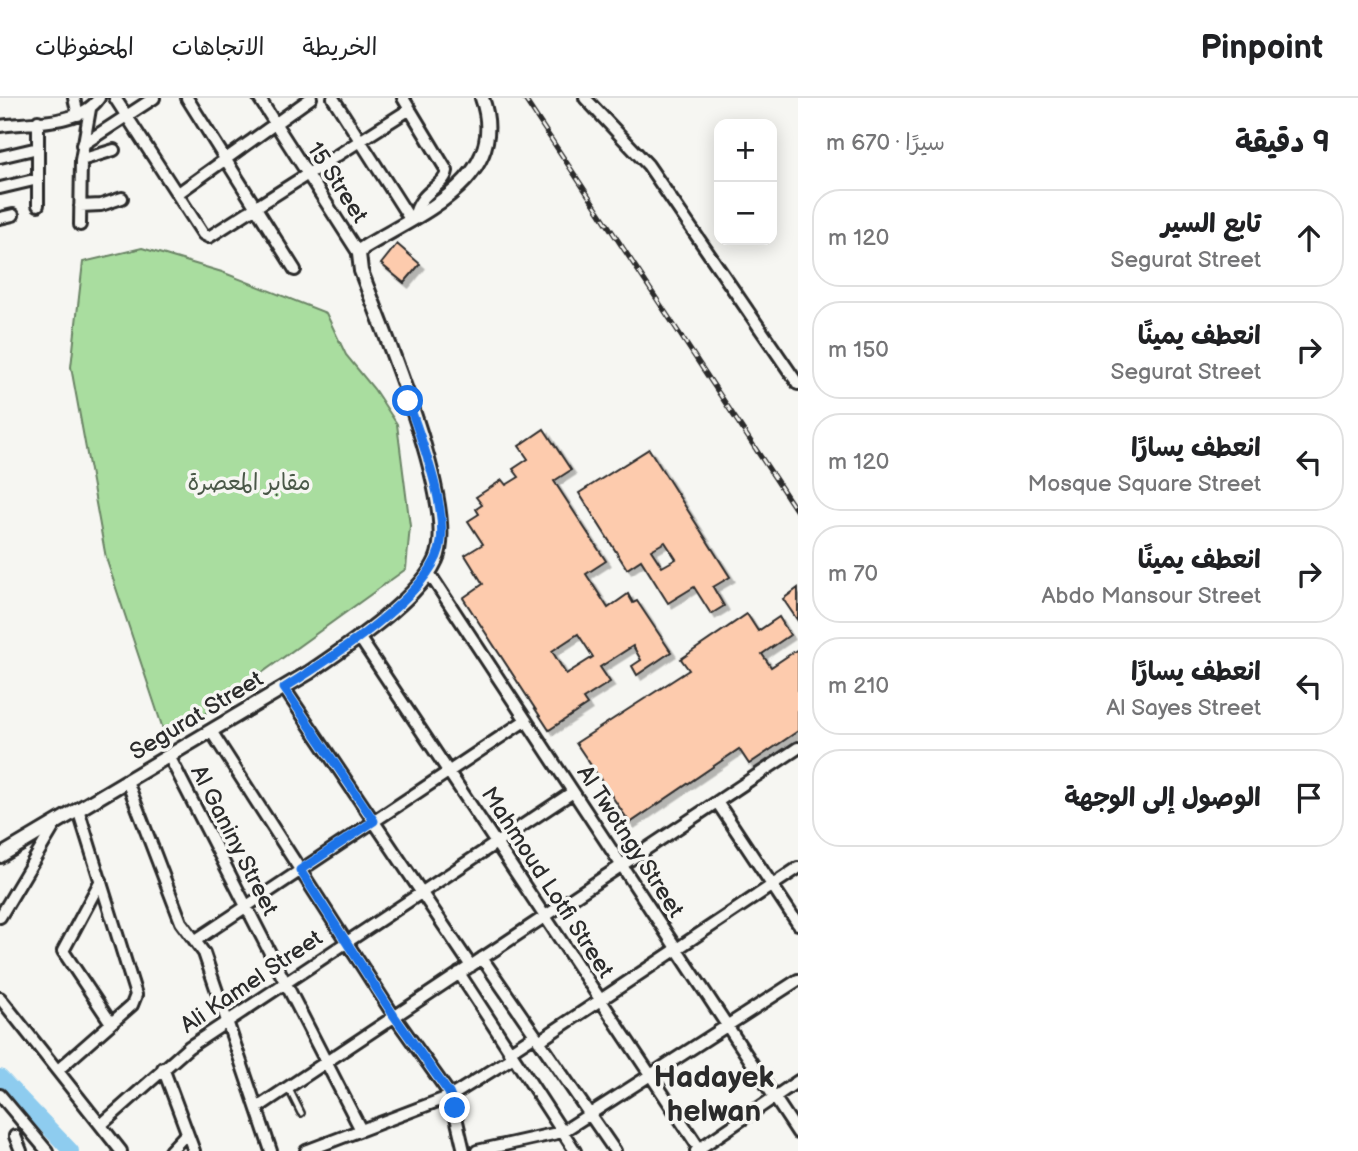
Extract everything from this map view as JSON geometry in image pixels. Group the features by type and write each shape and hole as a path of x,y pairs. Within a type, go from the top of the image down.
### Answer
{"street":[{"path":"74,98 78,115"},
{"path":"0,127 78,115 90,109 99,98"},
{"path":"115,98 203,234 212,237 410,109"},
{"path":"82,145 154,98"},
{"path":"187,98 295,270"},
{"name":"15 Street","path":"259,98 359,254"},
{"path":"177,194 311,98"},
{"path":"333,98 412,219"},
{"path":"403,98 447,171 444,179 419,200 412,219"},
{"path":"359,254 363,248 437,204 464,184 481,159 486,127 482,98"},
{"path":"585,98 648,165 798,384"},
{"path":"80,225 82,145 90,109"},
{"path":"38,121 38,205"},
{"path":"0,157 38,148"},
{"path":"81,160 114,150"},
{"path":"0,188 38,180"},
{"path":"80,206 122,198"},
{"path":"0,218 13,215"},
{"name":"Segurat Street","path":"0,856 284,688 359,638 429,573 441,543 439,510 413,414 361,271 359,254"},
{"name":"Al Twotngy Street","path":"429,573 798,1133"},
{"name":"Mahmoud Lotfi Street","path":"359,638 601,999 698,1150"},
{"path":"284,688 471,965"},
{"path":"196,940 526,720"},
{"path":"211,731 394,1016 451,1096 464,1151"},
{"path":"257,1108 798,748"},
{"name":"Al Ganiny Street","path":"169,756 361,1130"},
{"path":"127,781 181,922 202,948 271,1151"},
{"name":"Ali Kamel Street","path":"101,1125 163,1068 573,792"},
{"path":"717,802 798,924"},
{"path":"58,1070 132,1005 136,995 79,809"},
{"path":"0,917 57,822"},
{"path":"306,1151 451,1096 798,867"},
{"path":"101,880 63,951 111,1023"},
{"path":"482,958 615,1151"},
{"path":"459,973 575,1151"},
{"path":"477,1151 562,1132 652,1077 798,979"},
{"path":"0,998 121,1151"},
{"path":"163,1068 194,1151"},
{"path":"698,1150 798,1081"},
{"path":"0,1095 47,1151"},
{"path":"170,1151 187,1133"},
{"path":"15,1136 21,1151"},
{"path":"547,1137 549,1151"}],"lane":[{"path":"288,1087 301,1112"}],"green space":[{"name":"مقابر المعصرة","path":"142,248 222,272 326,313 346,355 374,389 397,424 410,526 406,569 167,741 106,558 71,367 83,262"}],"building":[{"path":"397,244 420,264 404,283 381,264"},
{"path":"544,429 571,470 554,481 606,561 586,574 608,608 628,594 633,603 637,601 671,652 637,675 632,666 641,660 633,646 600,667 610,682 583,699 587,705 549,730 463,598 483,584 465,555 483,544 468,521 479,514 476,509 482,505 476,497 502,480 506,485 519,477 513,469 528,459 519,446","holes":["578,634 593,657 566,674 552,651"]},
{"path":"649,449 730,577 713,587 724,606 711,614 694,587 668,603 641,560 627,569 579,493","holes":["665,542 676,559 662,567 651,550"]},
{"path":"798,588 798,621 783,599"},
{"path":"747,614 758,631 779,617 790,635 762,654 771,667 798,649 798,731 749,764 739,749 630,823 576,743 689,670 681,659"}],"waterway":[{"path":"0,1077 71,1151"}],"railway":[{"path":"524,98 798,513"}],"district":[{"name":"Hadayek helwan","path":"714,1094"}],"route":[{"path":"408,401 425,452 439,510 442,527 437,559 429,573 396,607 359,638 284,688 374,821 300,870 394,1016 449,1093 455,1108"}]}
